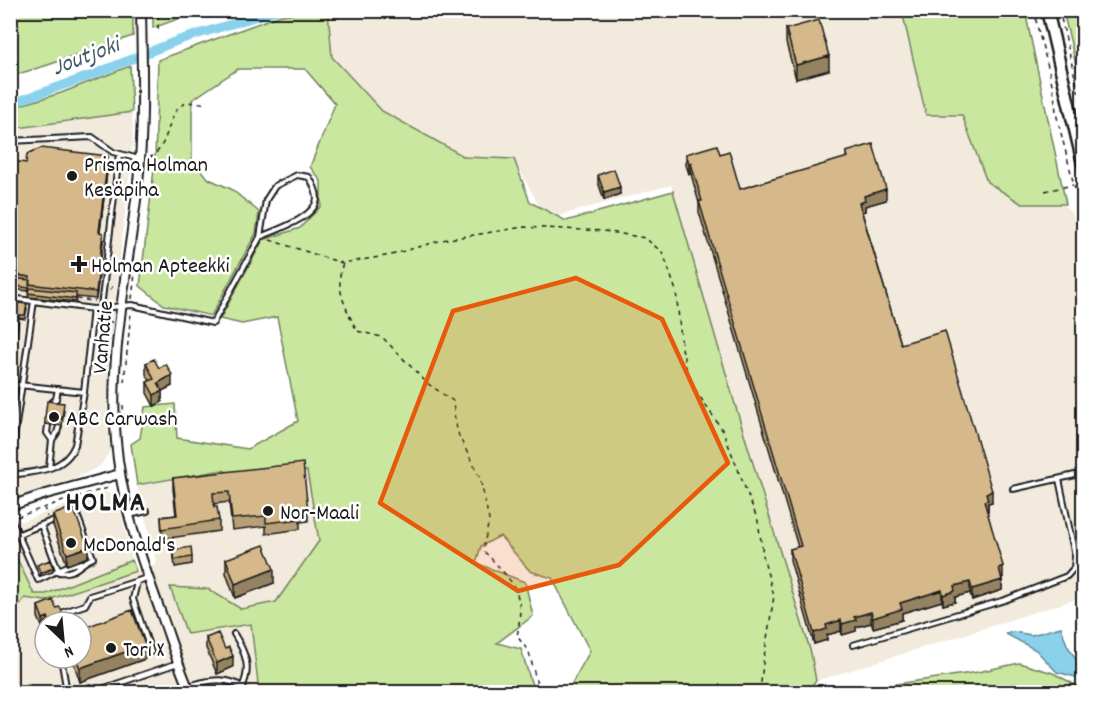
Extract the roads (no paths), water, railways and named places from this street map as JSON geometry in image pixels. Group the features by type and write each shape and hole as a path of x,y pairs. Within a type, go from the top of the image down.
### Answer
{"street":[{"name":"Vanhatie","path":"141,10 139,159 114,395 116,440 128,515 148,578 189,689"},
{"path":"1047,10 1083,168"},
{"path":"10,506 120,474"}],"lane":[{"path":"10,141 92,137 113,152 139,159"},
{"path":"102,308 119,154"},
{"path":"10,298 93,309 132,305 213,323 260,237 266,200 274,186 297,175 309,177 317,198 314,209 301,219 260,237"},
{"path":"10,466 34,301"},
{"path":"10,475 49,469 66,460 72,453 84,392 93,309"},
{"path":"10,384 84,392"},
{"path":"50,408 50,404 56,399 58,389"},
{"path":"56,399 61,404"},
{"path":"48,424 47,433 52,440"},
{"path":"49,469 52,440 59,426"},
{"path":"1012,489 1083,473"},
{"path":"853,645 1005,600 1067,576 1074,568 1076,556 1059,478"},
{"path":"128,515 147,511"},
{"path":"11,517 38,580 59,572 69,573 77,570 82,563 93,558 76,512 67,516"},
{"path":"19,534 58,519"},
{"path":"41,525 59,572"},
{"path":"71,610 85,606 90,596 148,578"},
{"path":"137,582 133,599 151,652"},
{"path":"234,634 248,663 248,676 242,687"},
{"path":"93,693 179,663"},
{"path":"64,670 67,693"},
{"path":"172,693 226,679 239,684 247,693"}],"water":[{"path":"1061,627 1067,645 1083,670 1083,679 1057,672 1036,650 1006,634 1013,632 1032,635"}],"waterway":[{"name":"Joutjoki","path":"10,104 92,75 179,40 277,10"}],"place":[{"name":"Prisma Holman Kesäpiha","path":"72,176"},
{"name":"Holman Apteekki","path":"79,264"},
{"name":"ABC Carwash","path":"54,417"},
{"name":"Nor-Maali","path":"268,511"},
{"name":"McDonald's","path":"71,543"},
{"name":"Tori X","path":"111,648"}],"district":[{"name":"HOLMA","path":"106,500"}]}
